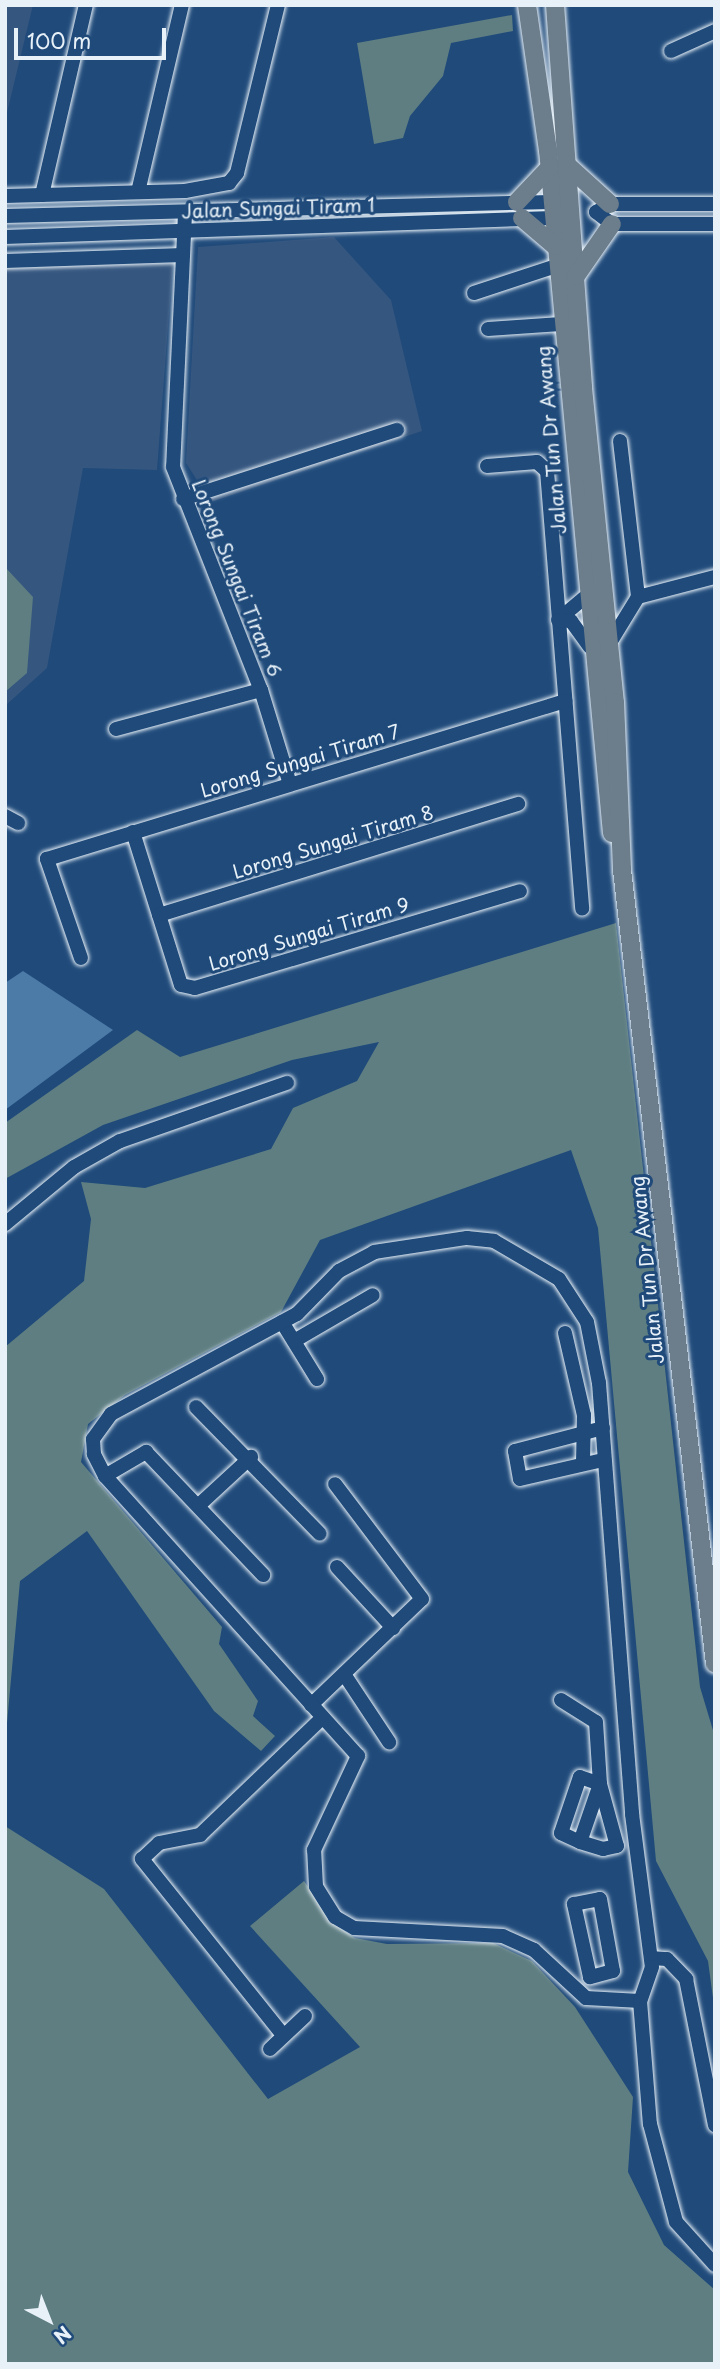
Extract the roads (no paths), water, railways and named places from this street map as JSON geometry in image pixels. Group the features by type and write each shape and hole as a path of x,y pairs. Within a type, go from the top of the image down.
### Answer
{"main road":[{"name":"Jalan Tun Dr Awang","path":"527,5 576,276 597,595 590,647 612,836 622,870"},
{"name":"Jalan Tun Dr Awang","path":"555,5 558,166 553,210 561,324 597,595 611,642 622,870 708,1568 715,1664"},
{"path":"555,246 519,210 558,166 610,204"},
{"path":"576,276 612,224"}],"street":[{"path":"42,195 86,5"},
{"path":"138,192 182,5"},
{"path":"5,196 219,188 237,173 278,5"},
{"path":"671,51 715,31"},
{"path":"715,204 610,204 596,217 612,224 715,224"},
{"name":"Jalan Sungai Tiram 1","path":"5,237 186,230 519,210"},
{"name":"Jalan Sungai Tiram 1","path":"5,216 553,210"},
{"name":"Lorong Sungai Tiram 6","path":"185,214 173,467 183,499 261,690 290,784"},
{"path":"5,261 183,255"},
{"path":"474,293 556,266"},
{"path":"488,330 561,324"},
{"path":"183,499 397,430"},
{"path":"611,642 635,601 620,441"},
{"path":"488,466 544,464 582,909"},
{"path":"558,620 597,595 624,608 635,601 715,577"},
{"path":"558,620 571,621 590,647"},
{"path":"116,729 261,690"},
{"name":"Lorong Sungai Tiram 7","path":"80,958 47,859 565,701"},
{"name":"Lorong Sungai Tiram 8","path":"159,915 518,804"},
{"name":"Lorong Sungai Tiram 9","path":"133,832 181,985 195,988 520,891"},
{"path":"5,1224 74,1167 120,1141 287,1083"},
{"path":"640,2000 586,1998 534,1950 503,1936 354,1928 335,1917 316,1886 314,1850 359,1763 311,1705 105,1476 93,1439 111,1414 282,1322 339,1271 374,1252 467,1238 494,1241 541,1265 576,1299 593,1342 603,1428 603,1461 632,1814 651,1958 640,2000 650,2124 665,2194 687,2240 715,2265"},
{"path":"294,1341 373,1295"},
{"path":"282,1322 317,1379"},
{"path":"565,1333 584,1415 579,1437 583,1463"},
{"path":"196,1407 251,1457 320,1534"},
{"path":"603,1428 579,1437 515,1451 520,1479 583,1463 603,1461"},
{"path":"105,1476 143,1451 199,1505 262,1575"},
{"path":"199,1505 251,1457"},
{"path":"311,1705 393,1628 421,1594 335,1485"},
{"path":"337,1567 393,1628"},
{"path":"344,1674 388,1742"},
{"path":"561,1700 596,1722 600,1784 617,1846 610,1850 580,1842 561,1833 580,1777 600,1784"},
{"path":"283,2035 142,1859 159,1843 200,1835 322,1718"},
{"path":"580,1842 600,1784"},
{"path":"607,1814 632,1814"},
{"path":"613,1834 634,1832"},
{"path":"600,1899 612,1971 590,1977 582,1958 574,1904 600,1899"},
{"path":"561,1977 582,1958"},
{"path":"651,1958 667,1959 686,1979 715,2125"},
{"path":"270,2049 305,2016"}]}
